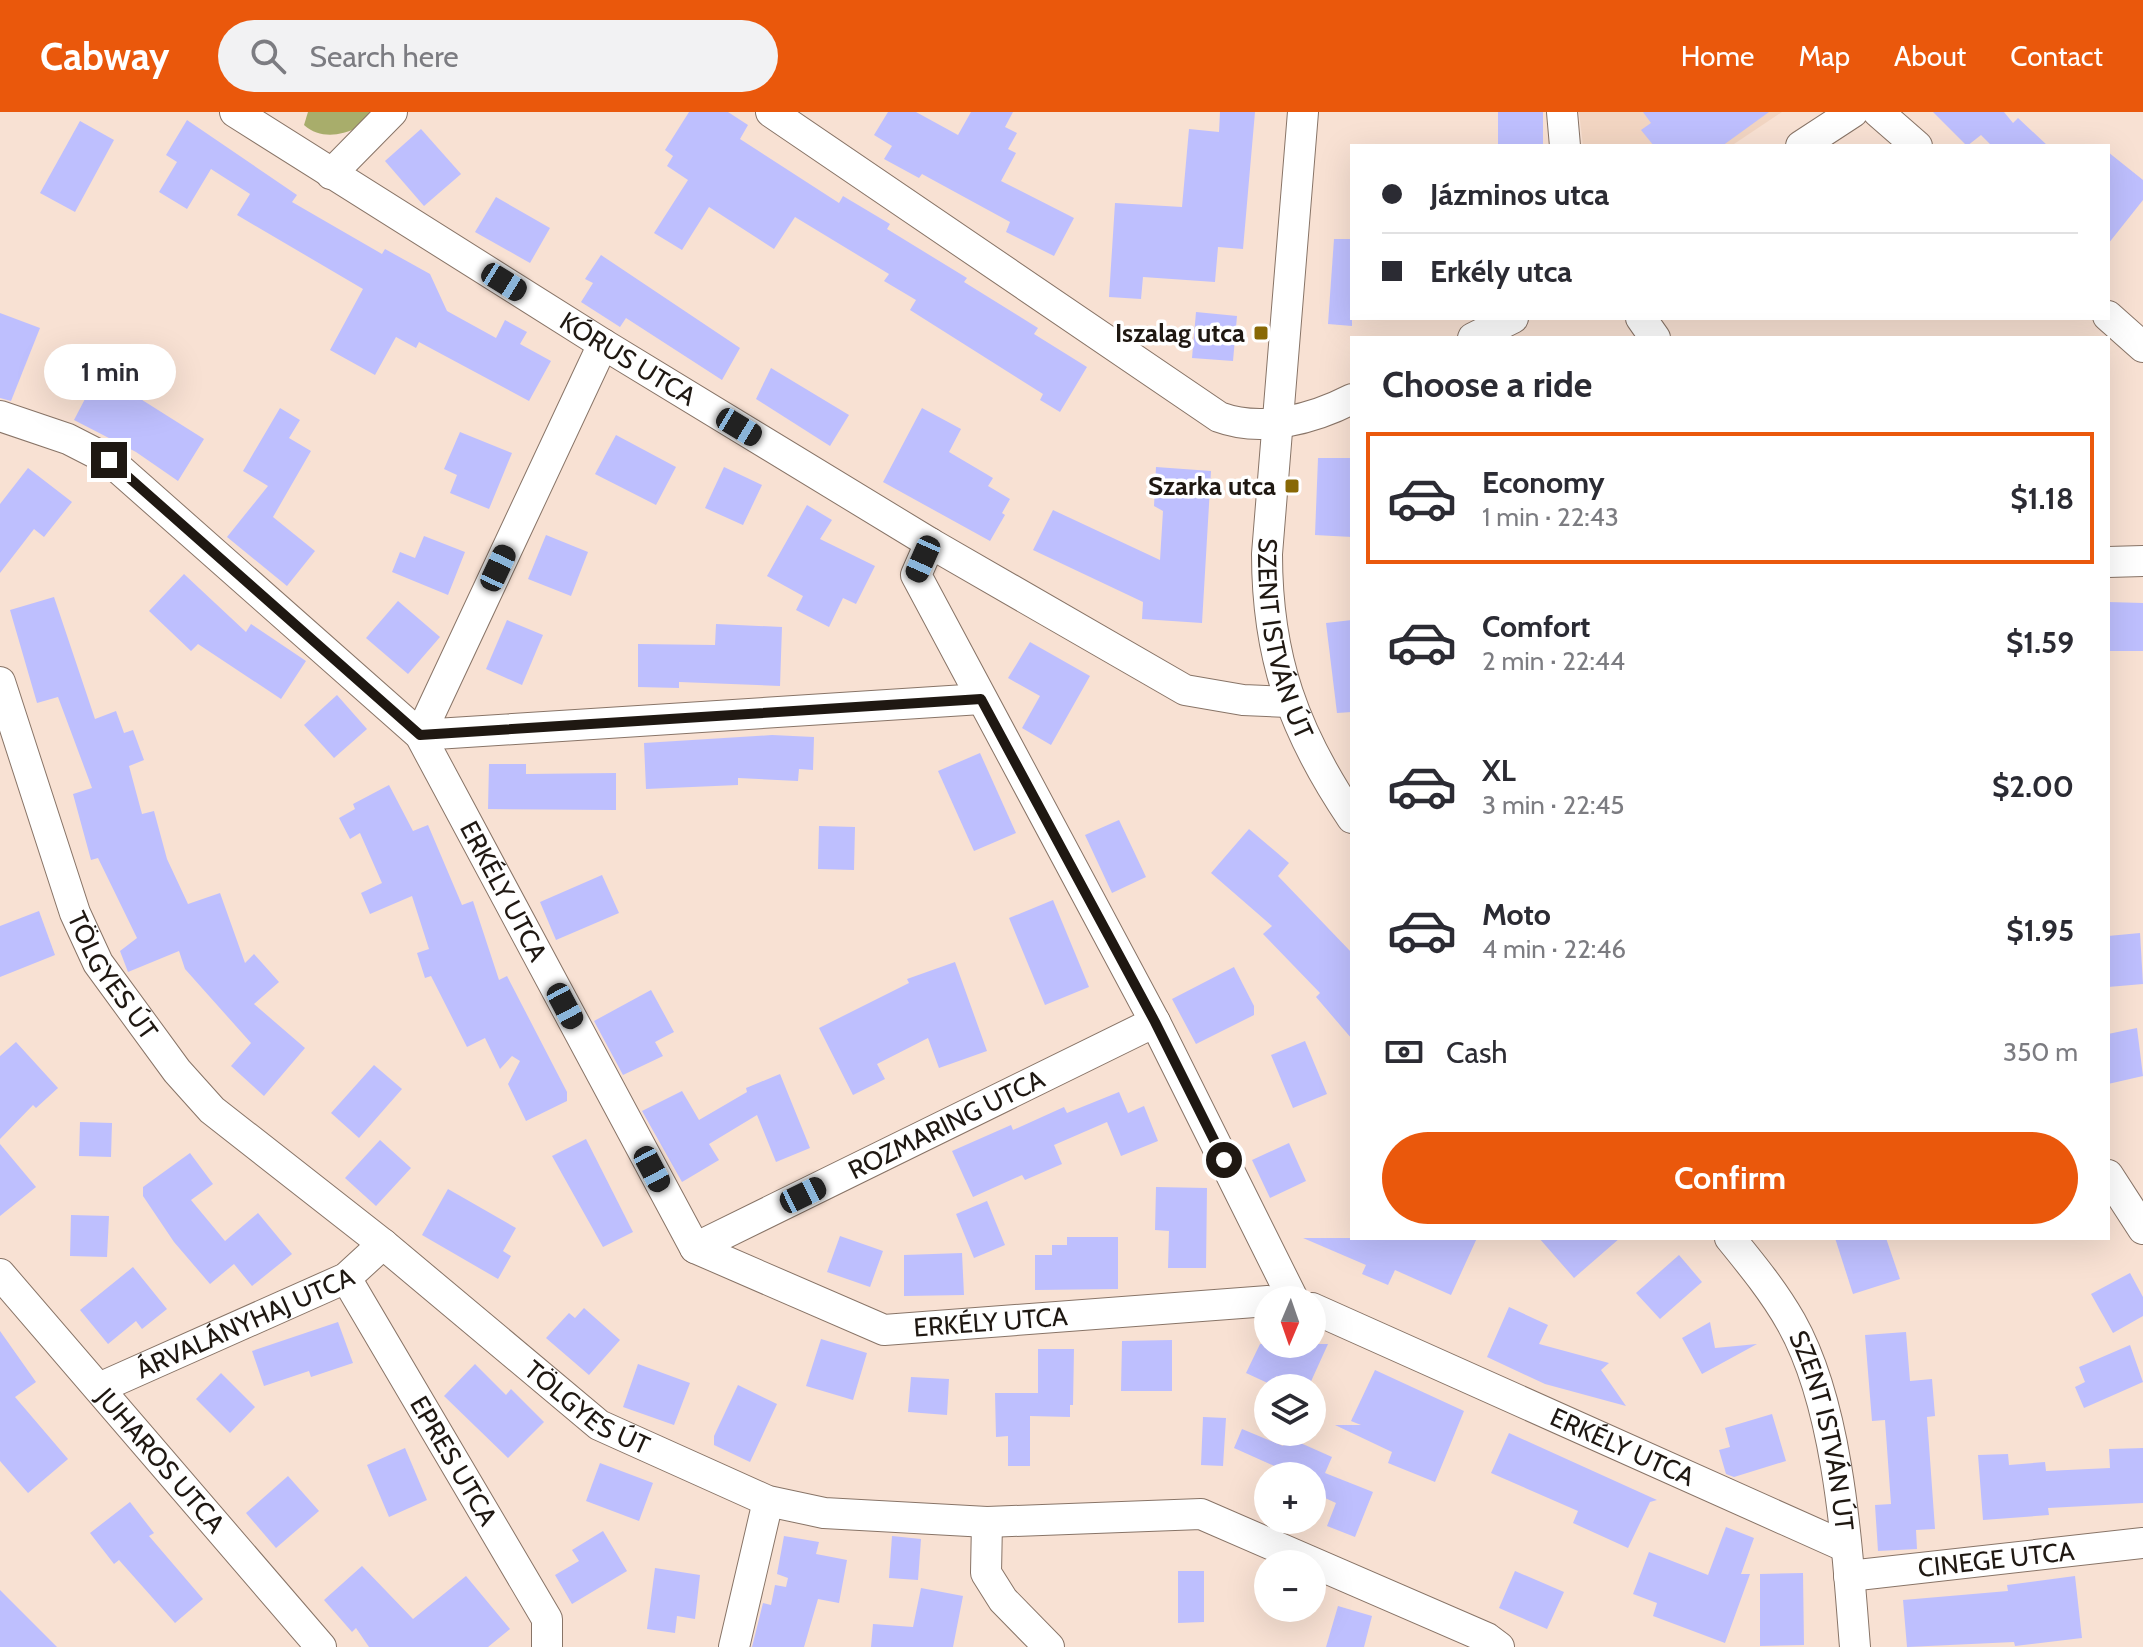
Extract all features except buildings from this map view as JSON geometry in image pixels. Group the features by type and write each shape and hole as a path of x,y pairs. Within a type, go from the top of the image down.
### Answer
{"street":[{"name":"KÓRUS UTCA","path":"235,112 603,344 930,543 1185,690 1288,702"},
{"path":"331,174 392,112"},
{"path":"771,112 1219,417 1240,425 1277,423 1350,400"},
{"name":"SZENT ISTVÁN ÚT","path":"1303,112 1277,423 1267,598 1288,702 1311,754 1350,815"},
{"path":"1562,112 1565,144"},
{"path":"1804,144 1853,112"},
{"path":"1878,112 1915,144"},
{"path":"2110,318 2143,346"},
{"path":"1477,336 1509,320"},
{"path":"603,344 420,735 981,699"},
{"name":"ERKÉLY UTCA","path":"0,416 68,439 109,460 420,735 695,1248 884,1330 1254,1302"},
{"path":"930,543 916,575 1155,1022 1287,1286"},
{"path":"2110,562 2143,561"},
{"name":"TÖLGYES ÚT","path":"0,682 75,913 98,963 177,1071 212,1110 383,1244 599,1425 768,1501 824,1513 987,1522 1201,1514 1491,1644"},
{"name":"ROZMARING UTCA","path":"695,1248 1155,1022"},
{"path":"2110,1178 2143,1229"},
{"name":"SZENT ISTVÁN ÚT","path":"1732,1240 1760,1273 1793,1324 1818,1386 1847,1562 1855,1647"},
{"name":"ÁRVALÁNYHAJ UTCA","path":"99,1388 346,1278 383,1244"},
{"name":"JUHAROS UTCA","path":"0,1274 321,1647"},
{"name":"EPRES UTCA","path":"346,1278 547,1619 547,1647"},
{"name":"ERKÉLY UTCA","path":"1326,1315 1847,1562"},
{"path":"734,1647 768,1501"},
{"path":"987,1522 986,1573 1003,1600 1049,1647"},
{"name":"CINEGE UTCA","path":"1847,1562 2143,1543"}],"shaded area":[{"path":"1579,112 1782,112 1734,144 1583,144"}],"green space":[{"path":"308,112 383,112 354,129 333,135 313,131 304,125"}],"place":[{"name":"Iszalag utca","path":"1261,333"},
{"name":"Szarka utca","path":"1292,486"}],"route":[{"path":"109,460 420,735 981,699 1155,1022 1224,1160"}]}
